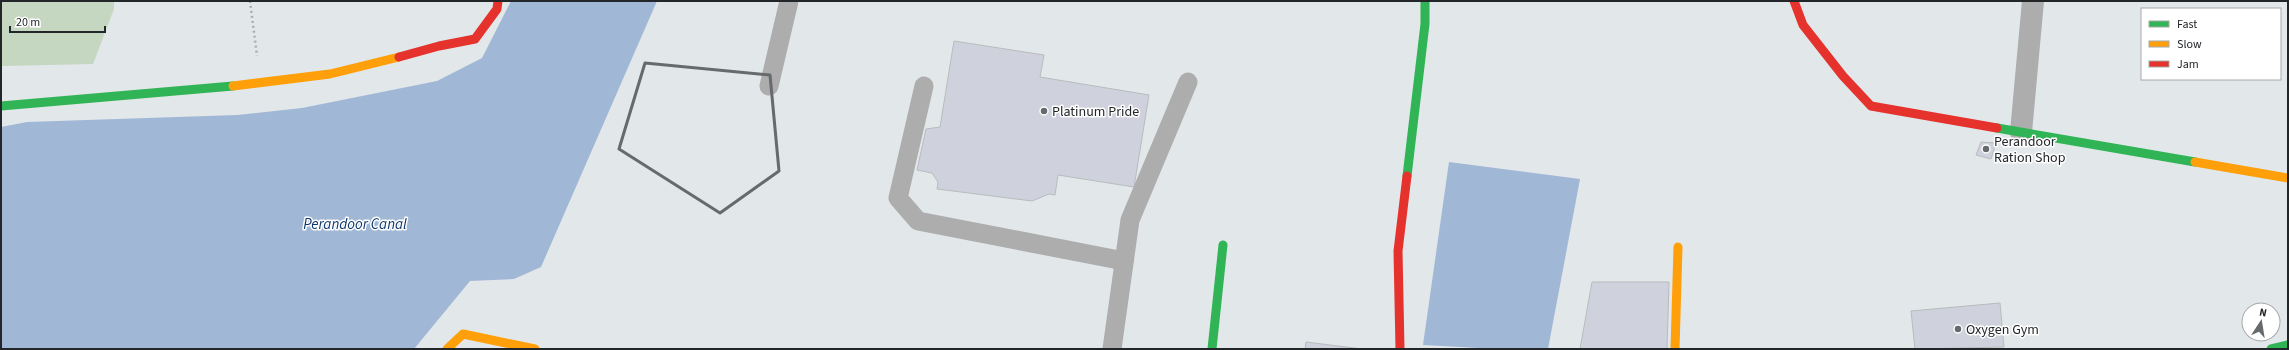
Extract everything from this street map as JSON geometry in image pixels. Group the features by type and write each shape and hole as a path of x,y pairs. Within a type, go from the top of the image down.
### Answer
{"street":[{"path":"1,106 146,95 332,74 421,52 450,42 474,39 497,9 498,1"},
{"path":"1400,349 1398,251 1425,24 1425,1"},
{"path":"1794,1 1803,24 1843,76 1871,106 2288,178"},
{"path":"2021,132 2033,1"},
{"path":"1212,349 1223,245"},
{"path":"1675,349 1678,247"},
{"path":"447,349 463,334 535,349"},
{"path":"2271,349 2288,345"}],"lane":[{"path":"769,86 789,1"},
{"path":"1112,349 1130,220 1188,82"},
{"path":"924,86 898,198 918,221 1124,261"}],"path":[{"path":"250,1 261,82"}],"highlighted area":[{"path":"645,63 770,75 779,171 720,213 619,149"}],"green space":[{"path":"1,1 114,1 114,9 93,64 1,66"}],"water":[{"name":"Perandoor Canal","path":"511,1 657,1 541,267 514,279 470,281 414,349 1,349 1,127 27,122 237,115 302,108 437,81 482,58"},
{"path":"1449,162 1580,179 1548,349 1497,349 1423,345"}],"building":[{"name":"Platinum Pride","path":"954,41 1044,55 1040,77 1149,95 1134,187 1058,175 1055,195 1049,194 1032,201 937,189 938,182 932,173 917,170 926,129 940,127"},
{"name":"Perandoor Ration Shop","path":"1981,142 1996,143 1991,159 1976,155"},
{"path":"1592,282 1669,282 1667,349 1580,349"},
{"name":"Oxygen Gym","path":"2000,303 2004,347 1915,349 1911,311"},
{"path":"1306,342 1362,349 1305,349"}],"traffic: fast":[{"path":"1407,176 1425,24 1425,1"},
{"path":"1,106 233,86"},
{"path":"1997,128 2195,162"},
{"path":"1212,349 1223,245"},
{"path":"2271,349 2288,345"}],"traffic: slow":[{"path":"233,86 330,74 399,57"},
{"path":"2195,162 2288,178"},
{"path":"1675,349 1678,247"},
{"path":"447,349 463,334 535,349"}],"traffic: jam":[{"path":"399,57 439,46 475,39 497,9 498,1"},
{"path":"1794,1 1803,25 1843,76 1871,106 1997,128"},
{"path":"1400,349 1398,251 1407,176"}],"place":[{"name":"Platinum Pride","path":"1044,111"},
{"name":"Perandoor Ration Shop","path":"1986,149"},
{"name":"Oxygen Gym","path":"1958,329"}]}
